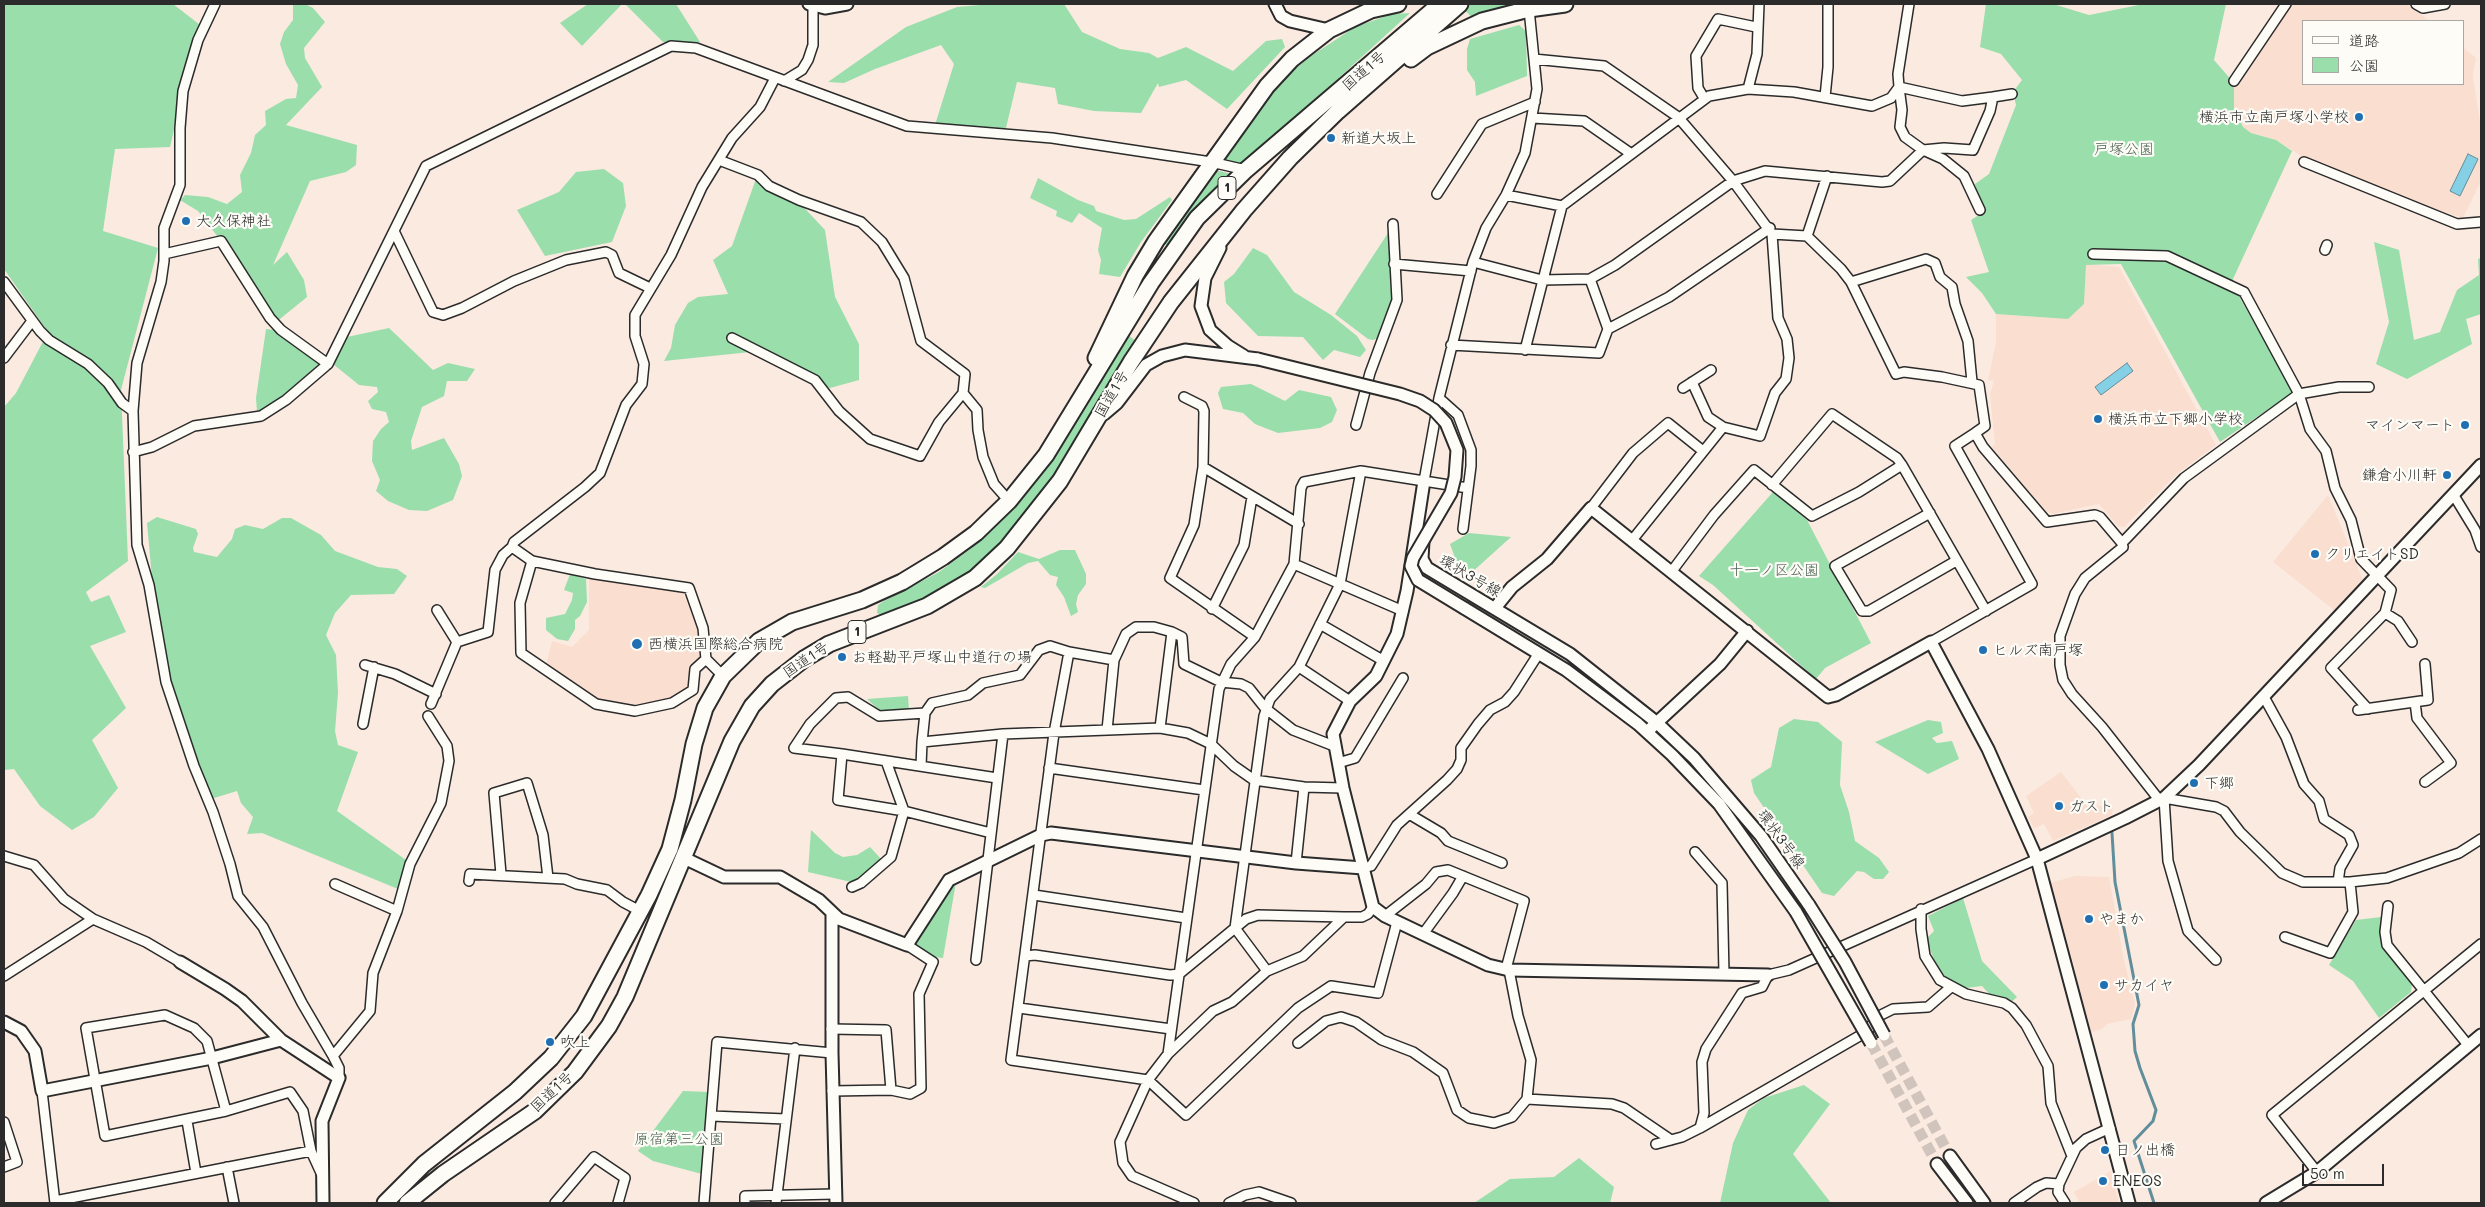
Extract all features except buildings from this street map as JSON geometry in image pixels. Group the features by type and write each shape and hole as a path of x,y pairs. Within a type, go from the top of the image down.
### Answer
{"highway":[{"name":"国道1号","path":"1068,419 1135,276 1156,241 1193,192 1211,162 1267,86 1292,59 1330,30 1371,10 1398,4"},
{"name":"国道1号","path":"385,1203 424,1164 515,1092 551,1058 584,1016 640,911 670,849 683,800 694,744 705,708 723,676 759,641 792,622 862,600 902,582 943,557 976,533 1010,501 1046,455 1178,242 1208,207 1246,170 1440,4"},
{"name":"国道1号","path":"406,1203 443,1174 535,1110 575,1072 609,1026 625,997 732,741 752,706 772,684 804,659 829,644 927,606 960,589 1007,548 1060,481 1152,329 1231,226 1290,158 1338,110 1460,4"},
{"name":"国道1号","path":"1361,90 1427,48 1482,21 1529,9 1565,4"},
{"path":"862,600 872,626"}],"street":[{"path":"214,4 198,40 183,91 180,128 180,186 164,228 161,282 137,363 133,411 137,544 149,585 166,682 179,724 213,812 238,896 263,927 302,1003 339,1068 339,1078 322,1122 323,1203"},
{"path":"457,642 488,632 495,570 503,555 512,547 514,542 585,487 600,473 626,405 642,384 644,364 635,336 635,315 671,255 702,187 732,138 760,107 779,79 802,70 808,60 813,45 811,5 826,8 847,4"},
{"path":"1275,4 1281,16 1290,21 1330,30"},
{"path":"1748,89 1757,54 1756,27 1759,4"},
{"path":"1825,97 1828,67 1828,4"},
{"path":"1910,4 1898,74 1902,110 1900,127 1905,137 1923,150 1943,159 1964,176 1980,210"},
{"path":"2234,81 2286,4"},
{"path":"2416,4 2422,8 2445,4"},
{"path":"1529,9 1537,89 1525,153 1506,195 1486,228 1473,262 1439,398 1403,611 1397,634 1376,676 1350,700 1333,734 1343,788 1373,907 1397,922 1488,965 1508,970 1768,975 1789,970 1921,909 2037,859 2162,800 2199,765 2264,697 2481,465"},
{"path":"1704,98 1698,88 1696,56 1718,20 1756,27"},
{"path":"133,452 152,448 194,426 262,416 286,400 328,364 426,166 671,46 696,48 908,126 1052,138 1211,162 1246,170"},
{"path":"1534,59 1604,66 1678,117 1733,181 1771,231 1778,318 1787,339 1789,358 1786,379 1775,393 1760,436 1722,427 1708,417 1692,382"},
{"path":"1525,350 1562,206 1704,98 1748,89 1794,92 1872,106 1891,98 1898,87"},
{"path":"1898,87 1962,101 2012,94"},
{"path":"1473,262 1542,280 1590,279 1615,265 1733,181 1765,171 1882,182 1890,180 1923,150 1944,148 1973,150 1990,111 1993,97"},
{"path":"1437,194 1482,124 1535,102"},
{"path":"1532,118 1584,121 1630,153"},
{"path":"718,160 758,174 769,186 799,200 861,222 882,242 897,263 904,278 921,341 965,374 963,393 939,422 920,456 870,439 840,411 815,380 732,338"},
{"path":"2304,162 2457,224 2481,222"},
{"path":"1807,236 1827,176"},
{"path":"1506,195 1562,206"},
{"path":"1356,425 1370,373 1397,300 1393,224"},
{"path":"1231,226 1204,278 1201,306 1210,330 1228,346 1246,357"},
{"path":"394,231 433,312 443,315 462,308 514,281 566,260 606,252 612,255 619,273 650,288"},
{"path":"1591,508 1633,539 1828,697 1836,695 2032,584 1955,446 1985,426 1979,385 1972,382 1904,372 1896,374 1851,282 1841,269 1807,236 1771,231 1669,297 1608,329"},
{"path":"164,254 169,251 221,241 281,330 328,364"},
{"path":"2093,254 2167,256 2244,292 2299,394 2308,424 2326,451 2335,488 2351,520 2361,559 2391,590 2386,612 2331,668 2363,709 2428,700 2425,664"},
{"path":"1851,282 1926,259 1936,263 1940,277 1952,288 1955,304 1968,341 1972,382"},
{"path":"1394,264 1471,271"},
{"path":"1451,345 1599,353 1608,329 1590,279"},
{"path":"4,283 32,321 49,340 88,364 108,383 122,403 133,411"},
{"path":"4,358 32,321"},
{"path":"1097,420 1117,403 1146,365 1162,356 1185,350 1258,359 1400,394 1420,401 1440,417 1452,436 1457,464 1451,493 1423,541"},
{"path":"1683,388 1711,370"},
{"path":"2122,542 2184,478 2299,394 2339,387 2369,387"},
{"path":"963,393 978,410 983,457 994,484 1010,501"},
{"path":"1184,397 1202,406 1204,411 1203,467 1194,526 1170,578 1212,609 1255,637"},
{"path":"1439,398 1458,415 1471,450 1471,466 1463,529"},
{"path":"1772,485 1832,414 1897,458 1986,611"},
{"path":"1495,608 1512,587 1547,559 1591,508 1633,453 1668,423 1703,451"},
{"path":"1633,539 1722,427"},
{"path":"1975,433 1983,447 2047,522 2095,515 2100,517 2122,542 2123,547 2085,578 2075,594 2060,636 2060,665 2063,680 2072,694 2102,727 2162,800 2168,861 2188,931 2216,960"},
{"path":"1672,571 1714,515 1754,470 1812,516 1859,492 1902,465"},
{"path":"1203,467 1299,524"},
{"path":"1168,1054 1195,852 1221,682 1231,664 1255,637 1294,564 1301,488 1304,482 1361,471 1468,488"},
{"path":"1267,971 1235,928 1243,857 1265,708 1270,699 1299,667 1340,584 1361,471"},
{"path":"2453,494 2475,530 2481,547"},
{"path":"1212,609 1244,545 1252,497"},
{"path":"1930,513 1835,566 1862,611 1869,611 1956,561"},
{"name":"環状3号線","path":"1423,541 1422,559 1427,568 1570,654 1656,722 1728,794 1761,836 1809,904 1845,962 1884,1035"},
{"name":"環状3号線","path":"1423,541 1413,558 1411,566 1413,574 1418,580 1540,654 1596,691 1647,732 1719,804 1796,912 1871,1043"},
{"path":"512,547 532,560 595,574 689,588 702,628 706,660 723,676"},
{"path":"532,560 520,603 521,653 596,704 636,711 672,704 693,690 695,669 706,660"},
{"path":"1294,564 1403,611"},
{"path":"437,610 457,642"},
{"path":"2386,612 2398,621 2412,642"},
{"path":"1320,624 1384,661"},
{"path":"1107,730 1114,660 1126,634 1136,627 1154,627 1182,637 1184,664 1221,682 1241,684 1249,688 1265,708 1293,730 1334,746"},
{"path":"1160,728 1172,632"},
{"path":"1647,732 1720,664 1747,632"},
{"path":"431,704 457,642"},
{"path":"1931,642 1988,749 2037,859 2129,1203"},
{"path":"921,766 924,713 932,703 968,696 983,683 1020,675 1039,650 1050,646 1069,652 1114,660"},
{"path":"1069,652 1049,768 1034,895 1011,1060 1148,1080 1186,1114 1298,1008 1331,986 1378,993 1397,922"},
{"path":"906,945 949,880 1041,835 1051,833 1296,863 1363,868 1371,866 1397,825 1448,780 1457,769 1461,760 1461,748 1478,724 1490,710 1505,702 1514,692 1540,654"},
{"path":"363,724 369,666 395,674 436,694"},
{"path":"1299,667 1350,700"},
{"path":"1338,763 1355,758 1403,678"},
{"path":"924,713 879,716 848,697 836,698 810,724 794,748 997,778"},
{"path":"2264,697 2286,737 2304,784 2319,801 2324,819 2348,835 2352,845 2340,868 2338,882"},
{"path":"2415,702 2417,718 2451,763 2425,782"},
{"path":"333,1056 370,1011 373,973 397,912 410,864 441,803 449,761 447,746 428,716"},
{"path":"922,742 1002,734 1160,728 1188,732 1211,744 1234,766 1254,780 1304,787 1343,788"},
{"path":"976,960 1002,734"},
{"path":"842,754 838,800 904,811 991,833"},
{"path":"852,887 861,883 890,857 904,811 886,761"},
{"path":"1049,768 1204,790"},
{"path":"501,874 494,793 527,783 543,835 548,878"},
{"path":"1296,863 1304,787"},
{"path":"2162,800 2216,807 2224,812 2240,832 2282,873 2303,882 2350,882 2387,878 2459,853 2481,839"},
{"path":"1409,814 1441,832 1448,841 1502,863"},
{"path":"1695,852 1722,883 1724,974"},
{"path":"4,856 34,865 64,899 93,919 146,942 225,989 242,1001 281,1040 339,1078"},
{"path":"684,858 724,877 780,877 819,900 832,914 848,924 906,945 933,962 919,994 921,1088 910,1094 891,1090 832,1091"},
{"path":"1298,1043 1326,1022 1341,1017 1356,1022 1382,1040 1413,1052 1443,1073 1457,1110 1469,1118 1494,1123 1512,1117 1527,1099 1531,1060 1518,1016 1508,970 1524,901 1448,870 1436,872 1426,884 1385,916"},
{"path":"469,881 470,874 501,874 565,879 577,884 606,890 640,911"},
{"path":"1423,934 1463,876"},
{"path":"2285,937 2330,953 2353,912 2350,882"},
{"path":"335,884 397,912"},
{"path":"1034,895 1186,918"},
{"path":"2388,906 2386,932 2388,945 2468,1045"},
{"path":"1025,956 1179,974 1246,918 1258,915 1362,917 1368,914 1373,907"},
{"path":"1921,909 1921,929 1925,956 1940,980 1951,988 1966,994 2004,1003 2012,1008 2026,1025 2048,1066 2051,1103 2072,1156"},
{"path":"745,1203 745,1196 776,1199 836,1199 832,1091 832,914"},
{"path":"1194,1203 1132,1176 1123,1162 1120,1142 1148,1080 1168,1054 1213,1011 1232,1002 1267,971 1303,956 1344,917"},
{"path":"4,976 93,919"},
{"path":"2317,1172 2272,1114 2481,944"},
{"path":"1700,1128 1704,1113 1702,1062 1706,1049 1742,993 1762,987 1768,975"},
{"path":"1656,1144 1700,1128 1868,1032 1877,1017 1893,1009 1928,1007 1951,988"},
{"path":"1019,1008 1171,1029"},
{"path":"226,1111 207,1041 194,1028 165,1015 86,1028 106,1136 187,1121 226,1111 290,1092 303,1111 311,1151 323,1177"},
{"path":"4,1022 21,1031 35,1051 42,1091 55,1202 311,1151"},
{"path":"832,1029 886,1030 891,1090"},
{"path":"2266,1203 2317,1172 2481,1034"},
{"path":"42,1091 212,1058 281,1040"},
{"path":"704,1203 717,1042 795,1048 832,1054"},
{"path":"776,1199 795,1048"},
{"path":"1527,1099 1612,1104 1624,1108 1671,1140"},
{"path":"711,1116 786,1119"},
{"path":"187,1121 196,1173"},
{"path":"4,1122 17,1162 4,1167"},
{"path":"2065,1203 2058,1192 2059,1184 2076,1148 2086,1139 2110,1128"},
{"path":"1950,1156 1984,1203"},
{"path":"555,1203 594,1157 625,1178 618,1203"},
{"path":"1938,1164 1967,1203"},
{"path":"227,1167 234,1203"},
{"path":"2014,1203 2046,1183 2059,1184"},
{"path":"1229,1203 1245,1194 1259,1192 1271,1194 1291,1203"}],"shaded area":[{"name":"横浜市立南戸塚小学校","path":"2291,4 2406,4 2429,20 2302,20 2302,85 2465,85 2465,49 2476,58 2473,76 2481,129 2481,181 2463,218 2433,208 2429,210 2319,167 2276,140 2251,133 2243,127 2233,107 2234,83"},
{"name":"横浜市立下郷小学校","path":"2086,264 2119,267 2216,445 2177,474 2124,527 2118,526 2099,504 2052,514 2046,511 1992,447 1995,443 1990,394 1994,381 1988,380 1996,342 1996,314 2068,319 2084,304"},
{"path":"2328,495 2363,580 2334,610 2273,562"},
{"name":"西横浜国際総合病院","path":"589,578 683,593 699,632 700,657 689,669 690,684 684,692 669,700 632,705 599,700 546,665 552,641 572,647 589,630"},
{"name":"ガスト","path":"2061,772 2088,807 2113,805 2112,815 2053,841 2044,824 2034,828 2028,817 2034,813 2026,796"},
{"path":"2075,876 2109,877 2123,956 2135,1005 2131,1019 2107,1024 2102,1029 2089,1033 2074,965 2050,883"},
{"name":"ENEOS","path":"2111,1171 2119,1203 2080,1203 2074,1192"}],"green space":[{"path":"4,4 173,4 204,28 183,91 170,147 115,149 103,231 158,248 121,390 128,561 86,592 91,602 109,595 126,632 90,646 126,708 92,740 118,788 94,817 72,830 40,806 14,769 4,770 4,407 16,393 48,332 4,269"},
{"path":"293,4 305,4 313,8 325,22 304,48 305,58 322,87 286,125 357,145 356,165 346,172 310,181 273,265 287,252 304,280 307,297 275,323 221,241 198,211 180,200 185,195 208,197 227,204 242,192 240,175 251,153 255,135 266,125 265,111 286,99 296,98 298,85 286,64 280,44 284,32 293,20"},
{"path":"588,4 622,4 582,46 560,23"},
{"path":"625,4 676,4 700,42 663,42"},
{"path":"992,4 1064,4 1082,32 1120,49 1149,53 1158,58 1186,47 1233,71 1266,41 1282,39 1285,47 1227,109 1186,80 1159,87 1158,83 1141,113 1094,111 1058,104 1055,88 1017,82 1005,132 935,125 954,64 941,45 875,69 844,83 828,82 906,27 957,7"},
{"path":"1469,4 1532,4 1473,19 1464,9"},
{"name":"戸塚公園","path":"1986,4 2053,4 2089,15 2144,4 2226,4 2214,60 2234,83 2234,109 2243,127 2251,133 2276,140 2292,151 2233,279 2241,300 2294,392 2220,442 2121,264 2086,265 2084,304 2068,319 1996,314 1982,293 1966,277 1989,272 1971,220 1982,213 1975,184 1989,174 2016,105 2013,92 2022,80 2001,54 1980,47"},
{"path":"1410,13 1241,167 1223,163 1285,78 1308,58 1355,27 1392,14"},
{"path":"1519,25 1526,31 1527,76 1476,96 1475,82 1467,70 1467,49 1470,39"},
{"path":"604,169 623,183 626,206 612,242 545,256 517,210 559,192 576,172"},
{"path":"1215,170 1231,174 1232,176 1169,246 1163,243"},
{"path":"757,176 795,198 825,230 835,297 859,344 859,380 830,388 794,375 760,351 664,361 671,348 675,325 688,303 698,297 728,294 713,260 732,246"},
{"path":"1038,178 1078,200 1094,206 1096,211 1124,220 1136,219 1170,197 1172,200 1141,242 1120,277 1099,274 1101,260 1098,250 1102,228 1079,213 1072,223 1056,216 1057,211 1030,198"},
{"path":"1388,233 1393,238 1393,302 1379,338 1373,340 1368,339 1335,314"},
{"path":"2374,242 2399,250 2414,340 2440,332 2457,290 2479,275 2478,259 2481,258 2481,314 2466,319 2472,344 2407,379 2376,364 2389,322"},
{"path":"1253,248 1267,255 1294,292 1331,315 1357,336 1366,350 1360,357 1334,350 1323,360 1303,337 1258,336 1226,303 1224,282 1234,274"},
{"path":"389,328 433,370 448,363 475,369 467,381 447,381 444,396 422,407 411,441 412,450 444,438 459,464 462,476 453,500 427,511 409,510 388,501 376,491 380,480 372,461 373,441 381,429 389,422 386,412 372,409 368,401 378,392 377,387 359,385 333,364 347,337"},
{"path":"266,329 276,330 321,365 270,409 257,412 256,398"},
{"path":"1128,335 1136,341 1083,435 1038,502 986,560 948,590 901,610 880,615 877,613 878,605 939,572 969,550 1026,493 1050,459"},
{"path":"1251,384 1285,401 1299,390 1331,397 1337,410 1332,422 1320,428 1278,433 1255,424 1243,413 1223,409 1218,393 1221,387"},
{"name":"十一ノ区公園","path":"1773,492 1807,520 1871,643 1825,668 1816,679 1713,585 1699,576"},
{"path":"157,517 196,529 198,534 193,548 194,552 217,557 232,539 235,529 245,525 263,529 282,518 291,518 321,535 335,551 378,567 397,569 407,576 394,594 351,595 335,613 326,635 336,655 338,693 335,731 338,745 358,752 337,811 406,860 398,889 262,833 247,834 253,817 241,803 237,791 211,799 169,680 155,611 147,523"},
{"path":"1469,533 1511,537 1470,574 1459,569 1450,544"},
{"path":"1060,550 1075,550 1086,574 1086,584 1078,595 1076,604 1078,612 1071,616 1064,597 1056,585 1058,577 1050,575 1038,561 1028,563 985,588 981,587 997,574 1018,552 1039,559"},
{"path":"570,574 586,579 587,602 580,616 575,620 575,629 568,641 557,639 546,630 546,618 565,614 572,600 573,593 564,590"},
{"path":"908,696 909,710 880,711 867,699"},
{"path":"1794,719 1818,722 1842,742 1840,785 1849,812 1855,841 1879,858 1889,872 1883,879 1874,879 1864,872 1857,871 1834,896 1822,893 1754,793 1751,780 1771,767 1779,728"},
{"path":"1928,720 1941,722 1943,733 1932,738 1937,743 1952,741 1959,759 1928,774 1875,742"},
{"path":"811,830 835,853 843,857 857,855 870,847 882,860 857,881 851,882 808,872"},
{"path":"956,882 943,958 934,957 913,944 950,886"},
{"path":"1963,898 1982,961 2017,997 2010,1003 1991,996 1982,986 1966,988 1947,979 1935,962 1926,939 1934,931 1928,916"},
{"path":"2381,917 2382,947 2412,984 2411,992 2379,1018 2353,981 2329,965 2356,920"},
{"path":"1804,1085 1830,1104 1793,1154 1831,1203 1720,1203 1733,1143 1748,1110 1764,1098"},
{"name":"原宿第三公園","path":"683,1091 709,1092 702,1174 653,1161 638,1151"},
{"path":"1579,1158 1614,1187 1610,1203 1474,1203 1510,1179 1554,1177"}],"water":[{"path":"2468,154 2478,159 2460,196 2450,191"},
{"path":"2127,363 2133,371 2101,395 2095,387"}],"waterway":[{"path":"2112,833 2115,882 2139,1005 2133,1024 2135,1051 2156,1110 2153,1121 2134,1141 2154,1203"}],"tunnel":[{"path":"1884,1035 1950,1156"},
{"path":"1871,1043 1937,1164"}],"place":[{"name":"横浜市立南戸塚小学校","path":"2359,117"},
{"name":"新道大坂上","path":"1331,138"},
{"name":"大久保神社","path":"186,221"},
{"name":"横浜市立下郷小学校","path":"2098,419"},
{"name":"マインマート","path":"2465,425"},
{"name":"鎌倉小川軒","path":"2447,475"},
{"name":"クリエイトSD","path":"2315,554"},
{"name":"西横浜国際総合病院","path":"637,644"},
{"name":"ヒルズ南戸塚","path":"1983,650"},
{"name":"お軽勘平戸塚山中道行の場","path":"842,657"},
{"name":"下郷","path":"2194,783"},
{"name":"ガスト","path":"2059,806"},
{"name":"やまか","path":"2089,919"},
{"name":"サカイヤ","path":"2104,985"},
{"name":"吹上","path":"550,1042"},
{"name":"日ノ出橋","path":"2105,1150"},
{"name":"ENEOS","path":"2103,1181"}]}
